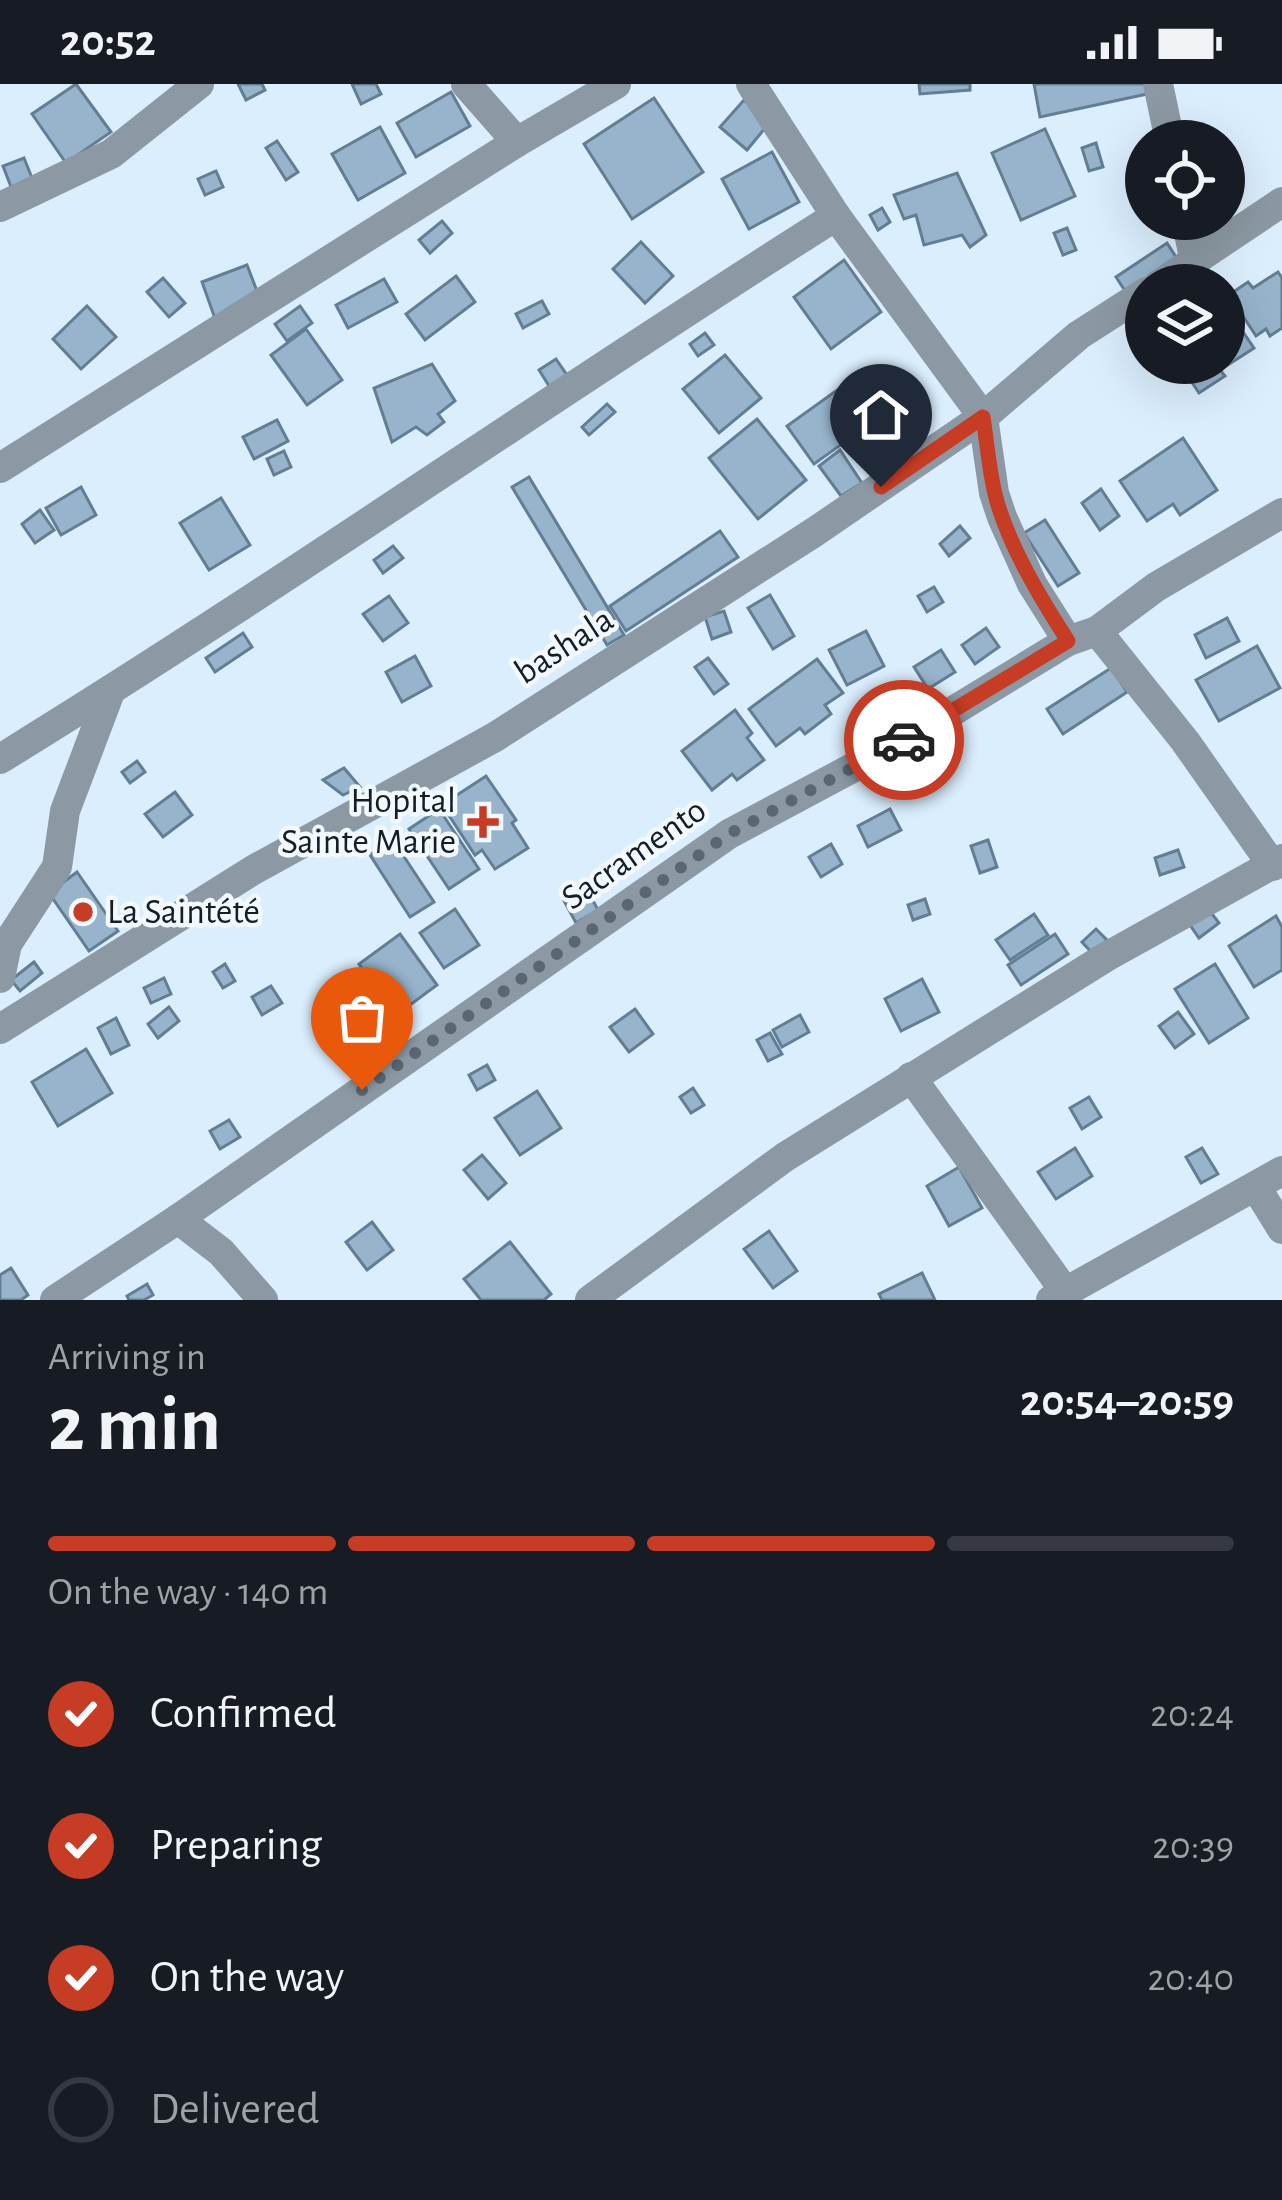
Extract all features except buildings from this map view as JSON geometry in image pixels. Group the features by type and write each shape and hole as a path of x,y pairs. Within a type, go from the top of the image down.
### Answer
{"street":[{"path":"0,207 111,154 199,84"},
{"path":"466,84 517,142"},
{"path":"0,468 616,84"},
{"path":"590,1300 785,1157 1106,957 1278,863 1185,741 1032,584 994,493 983,417 836,216 751,84"},
{"path":"1158,84 1166,120"},
{"path":"1192,264 1282,202"},
{"path":"0,759 110,692 836,216"},
{"path":"1190,240 1195,262"},
{"name":"bashala","path":"0,1029 255,869 495,737 813,533 983,417 1079,334 1125,305"},
{"name":"Sacramento","path":"55,1300 729,834 912,736 1282,513"},
{"path":"0,978 8,944 60,859 65,811 110,692"},
{"path":"911,1078 1058,1295 1269,1179 1282,1229"},
{"path":"178,1219 220,1252 263,1300"}],"way so far":[{"path":"362,1090 729,834 904,740"}],"place":[{"name":"Hopital Sainte Marie","path":"483,822"},
{"name":"La Saintété","path":"83,912"}],"route":[{"path":"881,487 983,417 1002,518 1032,584 1068,641 904,740"}]}
